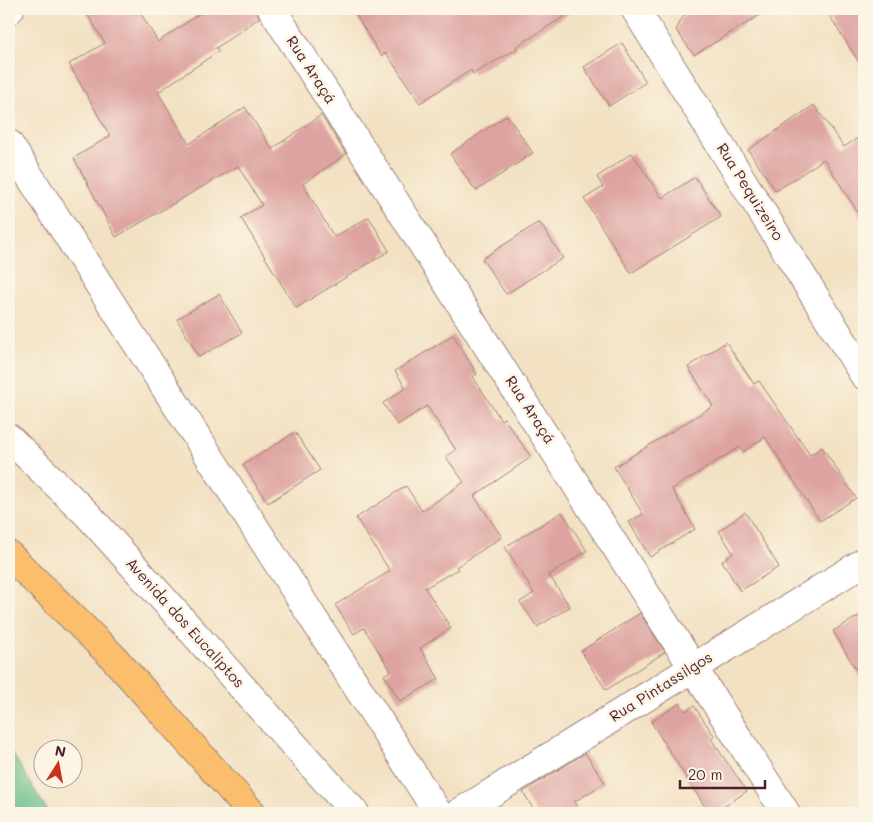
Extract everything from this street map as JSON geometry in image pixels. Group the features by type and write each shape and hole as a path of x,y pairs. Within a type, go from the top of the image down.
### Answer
{"main road":[{"path":"9,555 113,657 252,813"}],"street":[{"name":"Rua Araçá","path":"272,9 786,813"},
{"name":"Rua Pequizeiro","path":"635,9 864,374"},
{"path":"9,144 438,813"},
{"name":"Avenida dos Eucaliptos","path":"9,438 88,515 355,813"},
{"name":"Rua Pintassilgos","path":"459,813 864,562"}],"green space":[{"path":"9,748 32,785 32,790 35,790 49,813 9,813"}],"building":[{"path":"84,9 138,9 158,42 206,9 257,9 259,18 216,48 219,51 158,92 189,144 245,107 272,149 321,115 346,154 303,184 334,237 369,217 389,251 296,308 241,218 262,205 238,166 116,237 74,158 110,136 69,64 105,43"},
{"path":"352,9 576,9 516,47 517,49 473,74 471,70 420,103 386,53 381,56"},
{"path":"694,9 770,9 694,55 676,30 684,15"},
{"path":"825,9 864,9 864,70 836,26"},
{"path":"622,43 646,82 609,106 584,67"},
{"path":"814,105 844,147 864,134 864,222 824,159 776,191 748,150"},
{"path":"507,115 533,153 476,191 450,154"},
{"path":"632,153 662,198 695,177 721,217 631,273 584,199 603,187 597,177"},
{"path":"539,222 563,258 506,294 482,259"},
{"path":"219,294 242,333 199,357 177,319"},
{"path":"453,335 477,374 473,377 501,420 504,418 531,457 474,496 502,537 456,567 458,569 425,588 451,628 420,648 439,679 400,701 384,675 391,671 364,628 354,634 335,605 390,571 356,518 406,486 422,511 464,482 446,457 456,450 427,406 397,425 383,403 406,388 395,371"},
{"path":"726,342 754,384 759,381 810,455 822,447 856,498 820,521 765,437 743,452 740,447 672,489 695,529 650,557 629,522 643,514 614,467 713,406 688,367"},
{"path":"295,432 320,470 268,503 243,465"},
{"path":"562,512 587,551 549,575 570,607 537,627 520,602 534,593 505,547"},
{"path":"745,512 779,567 740,591 722,561 733,553 719,531"},
{"path":"640,613 665,652 606,690 581,651"},
{"path":"864,613 864,683 833,631"},
{"path":"680,703 685,711 694,706 715,737 711,739 747,791 715,813 709,813 651,722"},
{"path":"585,753 605,783 574,802 580,813 536,813 523,792"}]}
